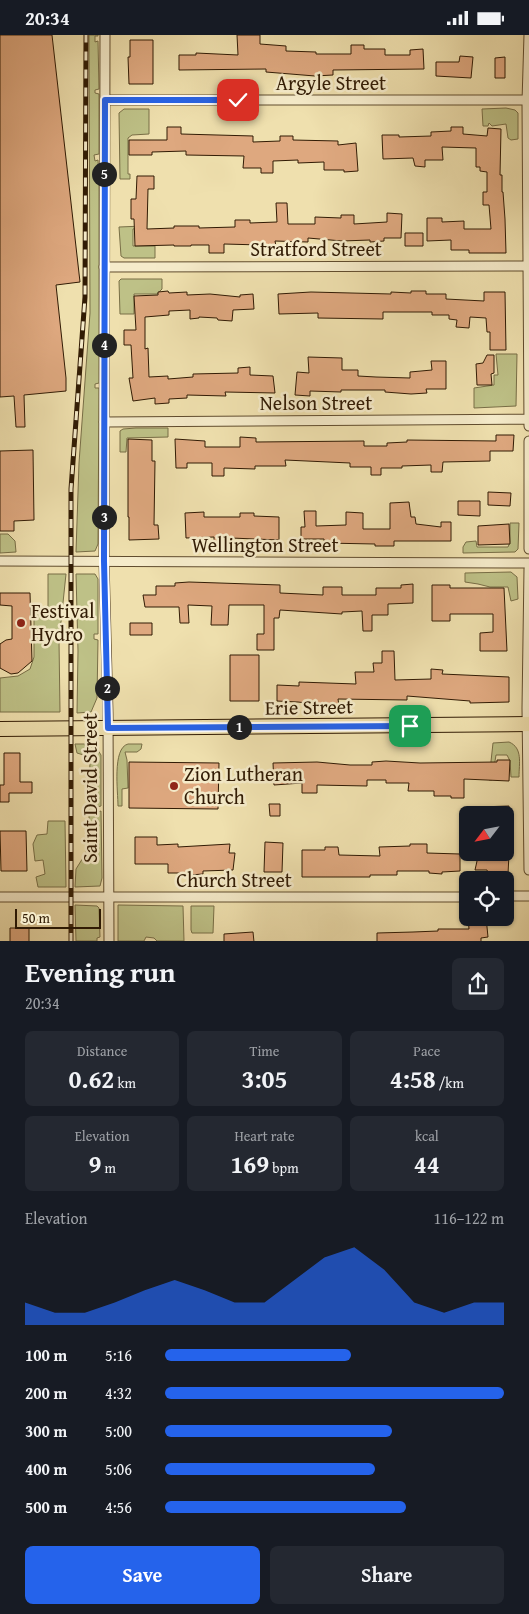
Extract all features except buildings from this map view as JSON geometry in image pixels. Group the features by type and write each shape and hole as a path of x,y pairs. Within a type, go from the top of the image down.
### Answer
{"main road":[{"name":"Erie Street","path":"0,729 528,724"}],"street":[{"name":"Saint David Street","path":"104,35 104,561 108,728 108,941"},
{"path":"529,35 527,100 529,421"},
{"name":"Argyle Street","path":"105,100 527,100"},
{"name":"Stratford Street","path":"104,267 528,266"},
{"name":"Nelson Street","path":"104,422 529,421"},
{"path":"529,441 529,549"},
{"name":"Wellington Street","path":"0,561 529,563"},
{"path":"529,569 529,870"},
{"path":"514,896 529,897"},
{"name":"Church Street","path":"0,897 459,897"}],"green space":[{"path":"89,35 98,35 95,36 95,42 98,41 99,89 95,90 95,93 99,94 99,154 94,155 95,161 98,160 99,178 97,178 97,181 99,181 99,383 95,384 95,388 99,388 98,544 95,551 76,552 79,463 90,313"},
{"path":"506,108 515,110 518,113 518,139 511,140 508,138 506,124 492,126 489,123 488,126 483,126 482,109"},
{"path":"124,109 149,109 149,134 132,135 128,138 128,174 130,174 130,179 120,179 119,113"},
{"path":"143,226 143,228 133,229 133,246 155,246 155,258 124,258 121,256 119,227"},
{"path":"121,279 162,279 162,289 157,294 134,294 134,314 120,314 119,281"},
{"path":"496,354 517,354 516,406 474,408 474,388 494,385 494,375 498,375"},
{"path":"136,428 168,428 168,437 127,438 126,452 120,452 120,431"},
{"path":"510,523 519,523 518,549 515,552 463,553 463,547 466,542 476,541 477,547 508,547 510,542"},
{"path":"0,534 8,534 15,541 16,552 0,553"},
{"path":"511,572 517,577 518,599 511,601 508,587 490,587 465,582 465,573"},
{"path":"48,574 66,574 59,641 60,712 0,712 0,678 18,676 30,669 34,657 34,612 48,611"},
{"path":"76,574 95,574 98,579 98,634 94,634 94,639 98,640 97,698 91,712 77,713 78,651"},
{"path":"509,742 518,752 520,761 519,777 511,777 510,761 507,755 496,755 492,780 489,780 493,743"},
{"path":"75,744 94,744 101,755 101,806 97,807 98,812 101,811 102,878 100,886 75,887 76,869 86,853 89,821 90,757 77,753"},
{"path":"128,744 142,744 141,749 137,752 125,752 128,788 122,789 122,806 118,806 118,762 123,747"},
{"path":"48,821 65,821 66,887 38,887 36,877 45,874 43,860 35,861 33,844 37,835 47,834"},
{"path":"75,905 97,906 99,908 100,937 97,938 97,941 76,941"},
{"path":"118,905 183,906 184,941 157,941 154,938 146,937 144,941 118,941"},
{"path":"191,906 214,906 213,933 192,933"}],"railway":[{"path":"71,941 71,489 85,297 86,35"}],"place":[{"name":"Festival Hydro","path":"21,623"},
{"name":"Zion Lutheran Church","path":"174,786"}],"route":[{"path":"238,100 105,100 104,561 108,728 410,726"}]}
